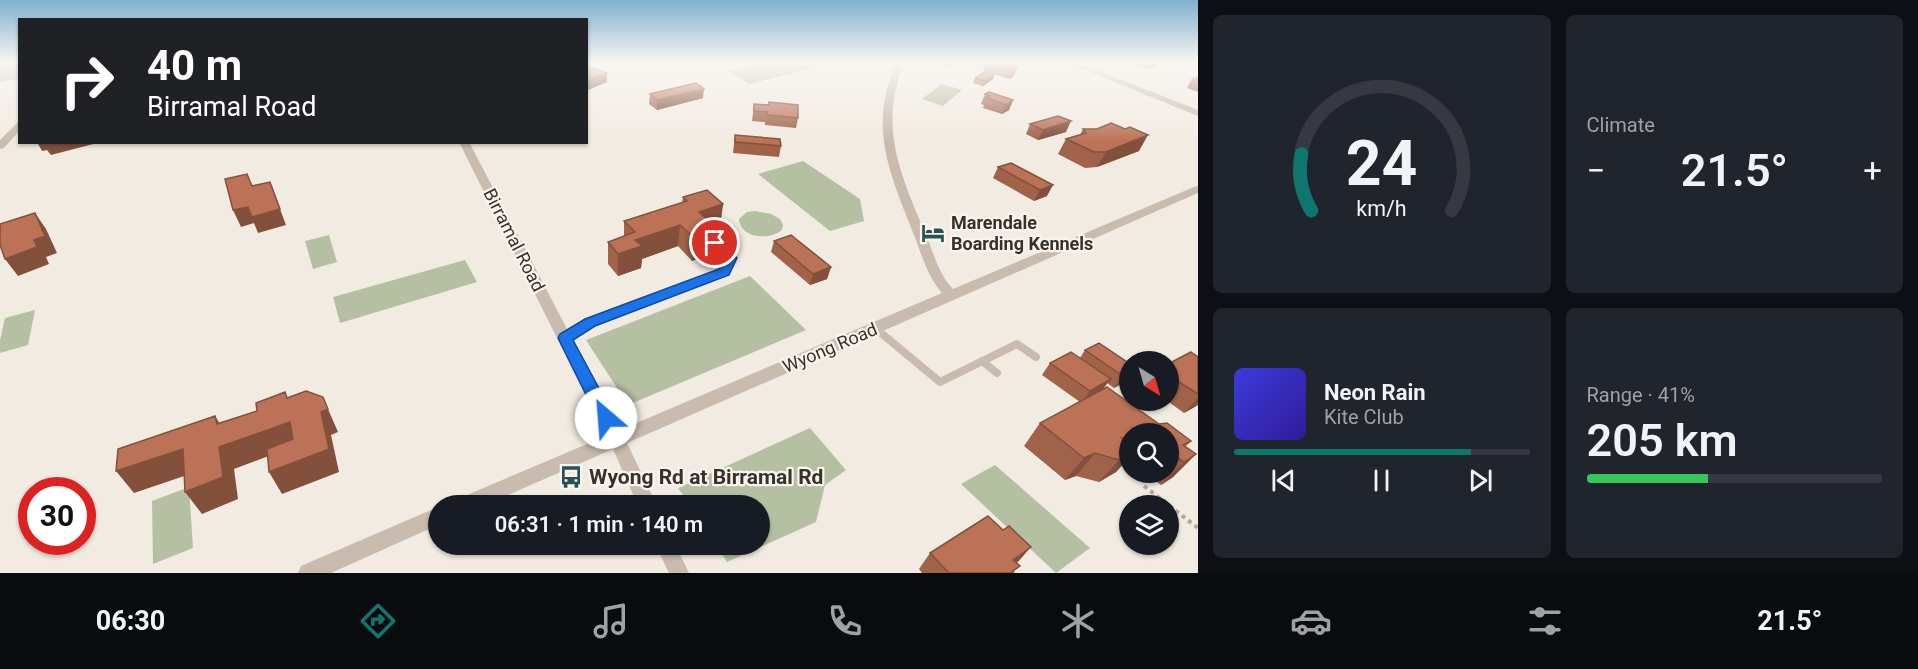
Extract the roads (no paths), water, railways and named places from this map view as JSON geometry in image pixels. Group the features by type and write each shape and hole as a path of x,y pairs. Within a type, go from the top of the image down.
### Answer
{"street":[{"path":"890,89 887,103 890,155 895,172 937,277 952,296"},
{"path":"1137,89 1198,113"},
{"path":"0,146 18,125"},
{"name":"Birramal Road","path":"465,144 616,438 643,495"},
{"name":"Wyong Road","path":"487,495 1198,189"},
{"path":"308,573 428,520"},
{"path":"670,555 679,573"}],"lane":[{"path":"565,338 590,322 724,272 730,258 715,243"},
{"path":"876,328 940,382 1017,344 1036,357"},
{"path":"982,362 997,373"}],"place":[{"name":"Marendale Boarding Kennels","path":"933,233"},
{"name":"Wyong Rd at Birramal Rd","path":"571,477"}]}
